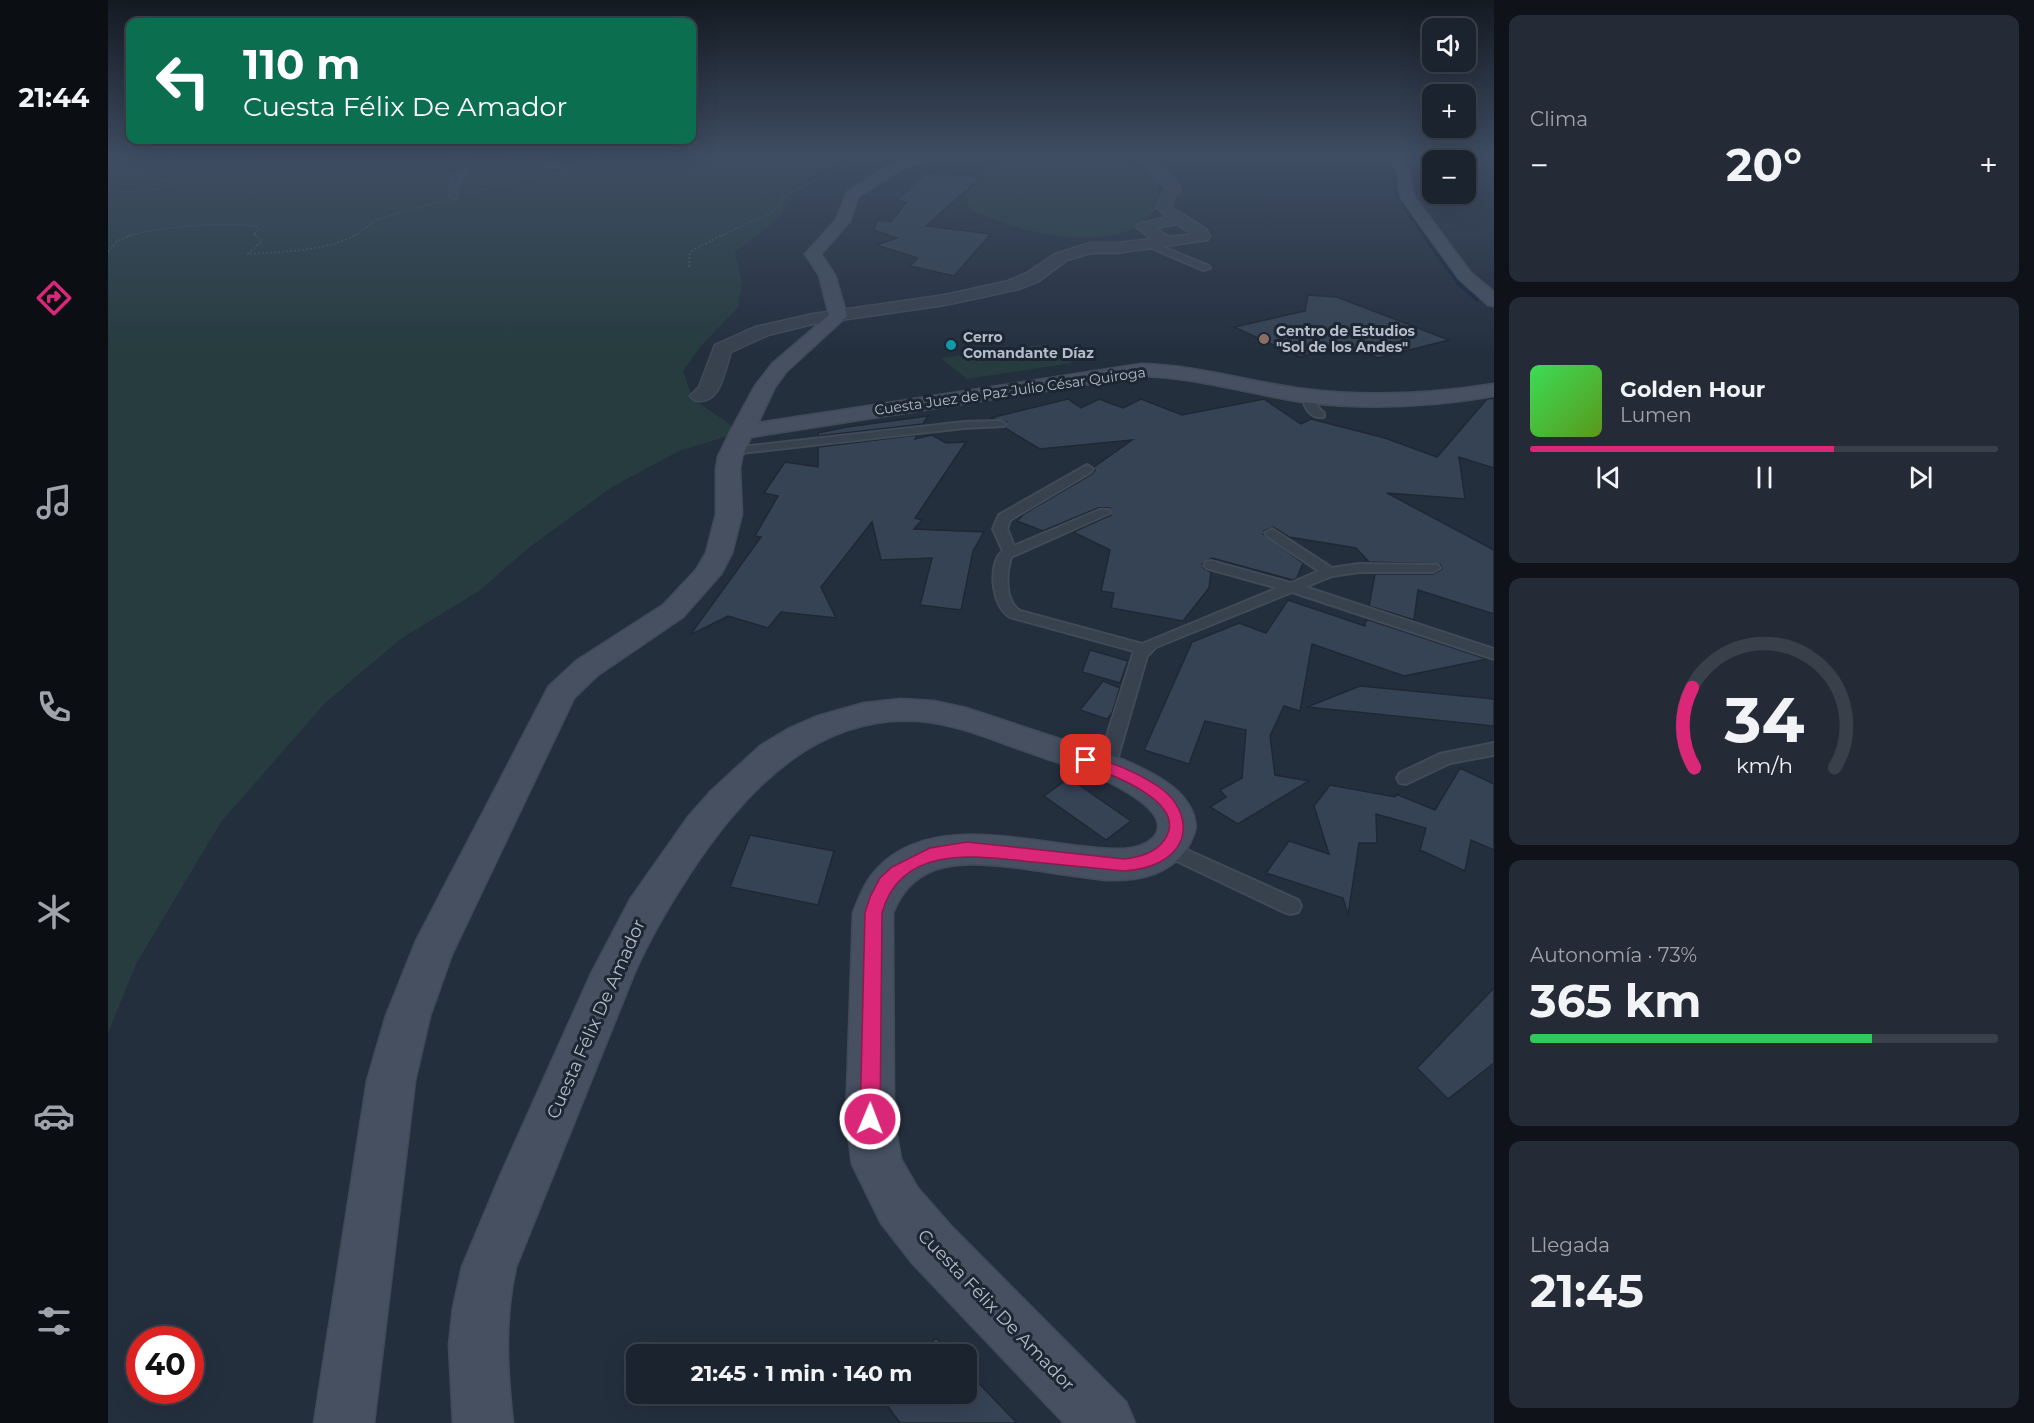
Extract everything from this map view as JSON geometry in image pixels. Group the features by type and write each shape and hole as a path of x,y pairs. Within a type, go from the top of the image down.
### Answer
{"street":[{"path":"838,316 827,275 813,254 843,220"},
{"path":"1158,242 1143,226 1171,220"},
{"path":"701,396 708,390 722,349 762,331 813,319 980,293 1033,277 1061,257 1076,252 1203,237 1201,232 1180,220"},
{"path":"1425,220 1465,276 1494,301"},
{"path":"344,1423 391,1081 408,1016 431,954 560,693 582,671 673,611 712,566 719,553 729,514 728,469 737,442 771,376 838,316"},
{"name":"Cuesta Juez de Paz Julio César Quiroga","path":"737,442 1141,370 1171,372 1306,395 1410,399 1451,397 1494,390"},
{"name":"Cuesta Félix De Amador","path":"483,1423 477,1361 477,1330 481,1299 500,1237 628,941 660,886 708,816 723,798 757,766 794,740 836,722 893,711 927,711 967,719 1106,767 1140,782 1165,801 1177,826 1175,837 1167,848 1148,860 1124,865 985,849 930,854 906,866 886,883 873,913 870,1119 877,1164 886,1185 899,1205 932,1245 1105,1423"}],"lane":[{"path":"1158,242 1206,268"},
{"path":"1306,395 1311,409 1320,415"},
{"path":"737,442 1000,424"},
{"path":"1010,552 1000,530 1004,518 1017,508 1087,469"},
{"path":"1104,513 1010,552 1001,562 1003,599 1011,612 1024,618 1144,649"},
{"path":"1272,533 1329,572"},
{"path":"1211,565 1291,587 1494,654"},
{"path":"1106,767 1137,661 1144,649 1159,640 1329,572 1359,568 1433,568"},
{"path":"1406,778 1446,758 1494,749"},
{"path":"1167,848 1291,906"}],"path":[{"path":"108,252 117,241 139,234 170,229 244,225 256,226 259,229 254,234 255,237 262,241 248,254 296,251 348,240 376,220"},
{"path":"689,267 690,252 754,220"}],"green space":[{"path":"108,220 776,220 735,252 742,282 738,307 701,346 683,371 693,399 741,432 679,451 612,487 527,549 479,591 402,638 326,702 221,822 136,964 108,1033"},
{"path":"997,220 1143,220 1117,234 1092,238 1064,237"},
{"path":"1046,344 1072,363 967,379 941,358"}],"building":[{"path":"877,220 932,220 926,226 991,234 954,276 910,266 918,258 876,245 897,238 874,230"},
{"path":"1308,295 1337,297 1449,340 1378,358 1348,345 1300,357 1234,327 1305,311"},
{"path":"1494,398 1494,468 1459,457 1465,499 1387,493 1494,550 1494,614 1418,590 1414,620 1369,606 1375,574 1433,574 1442,569 1440,564 1369,562 1356,548 1289,537 1273,527 1264,531 1263,534 1303,563 1297,578 1293,580 1212,558 1202,564 1204,569 1211,572 1209,588 1183,621 1111,608 1114,593 1101,591 1110,550 1073,532 1111,515 1110,508 1098,508 1043,531 1017,521 1024,514 1092,474 1094,467 1132,440 1040,449 1005,428 1007,422 990,418 1068,399 1081,408 1099,399 1123,408 1141,399 1182,415 1264,399 1301,424 1311,419 1385,438 1437,457 1487,399"},
{"path":"928,416 923,424 818,436 818,433 847,427"},
{"path":"917,435 915,439 932,435 946,443 966,442 915,518 922,520 914,529 984,532 973,551 961,610 920,605 932,558 881,560 872,522 821,587 836,618 781,612 768,628 728,616 690,635 761,537 755,536 778,496 764,493 785,462 818,467 818,447"},
{"path":"1288,600 1365,626 1366,619 1487,659 1404,676 1312,644 1300,711 1284,706 1270,736 1275,775 1309,781 1238,824 1210,807 1226,797 1220,790 1242,778 1246,730 1205,721 1189,764 1144,750 1192,642 1239,623 1266,633"},
{"path":"1090,650 1128,661 1120,683 1082,672"},
{"path":"1103,681 1120,688 1112,713 1107,719 1080,710"},
{"path":"1360,686 1494,699 1494,726 1307,707"},
{"path":"1460,768 1494,784 1494,850 1471,840 1465,871 1420,850 1426,828 1376,814 1377,843 1359,843 1348,915 1343,898 1266,873 1289,841 1329,854 1314,806 1330,785 1395,797 1396,794 1435,810"},
{"path":"1069,778 1131,821 1106,840 1044,796"},
{"path":"750,835 834,851 818,905 730,887"},
{"path":"1494,988 1494,1063 1448,1099 1417,1068"},
{"path":"936,1338 942,1344 930,1344"},
{"path":"977,1381 1017,1423 900,1423 886,1404 977,1404"}],"waterway":[{"path":"1414,220 1424,236"},
{"path":"1423,234 1459,284 1477,299"}],"place":[{"name":"Centro de Estudios \"Sol de los Andes\"","path":"1264,339"},
{"name":"Cerro Comandante Díaz","path":"951,345"}],"route":[{"path":"870,1119 873,913 886,883 898,871 930,854 967,849 985,849 1106,864 1141,863 1167,848 1175,837 1177,826 1173,814 1165,801 1154,791 1124,774 1086,760"}]}
